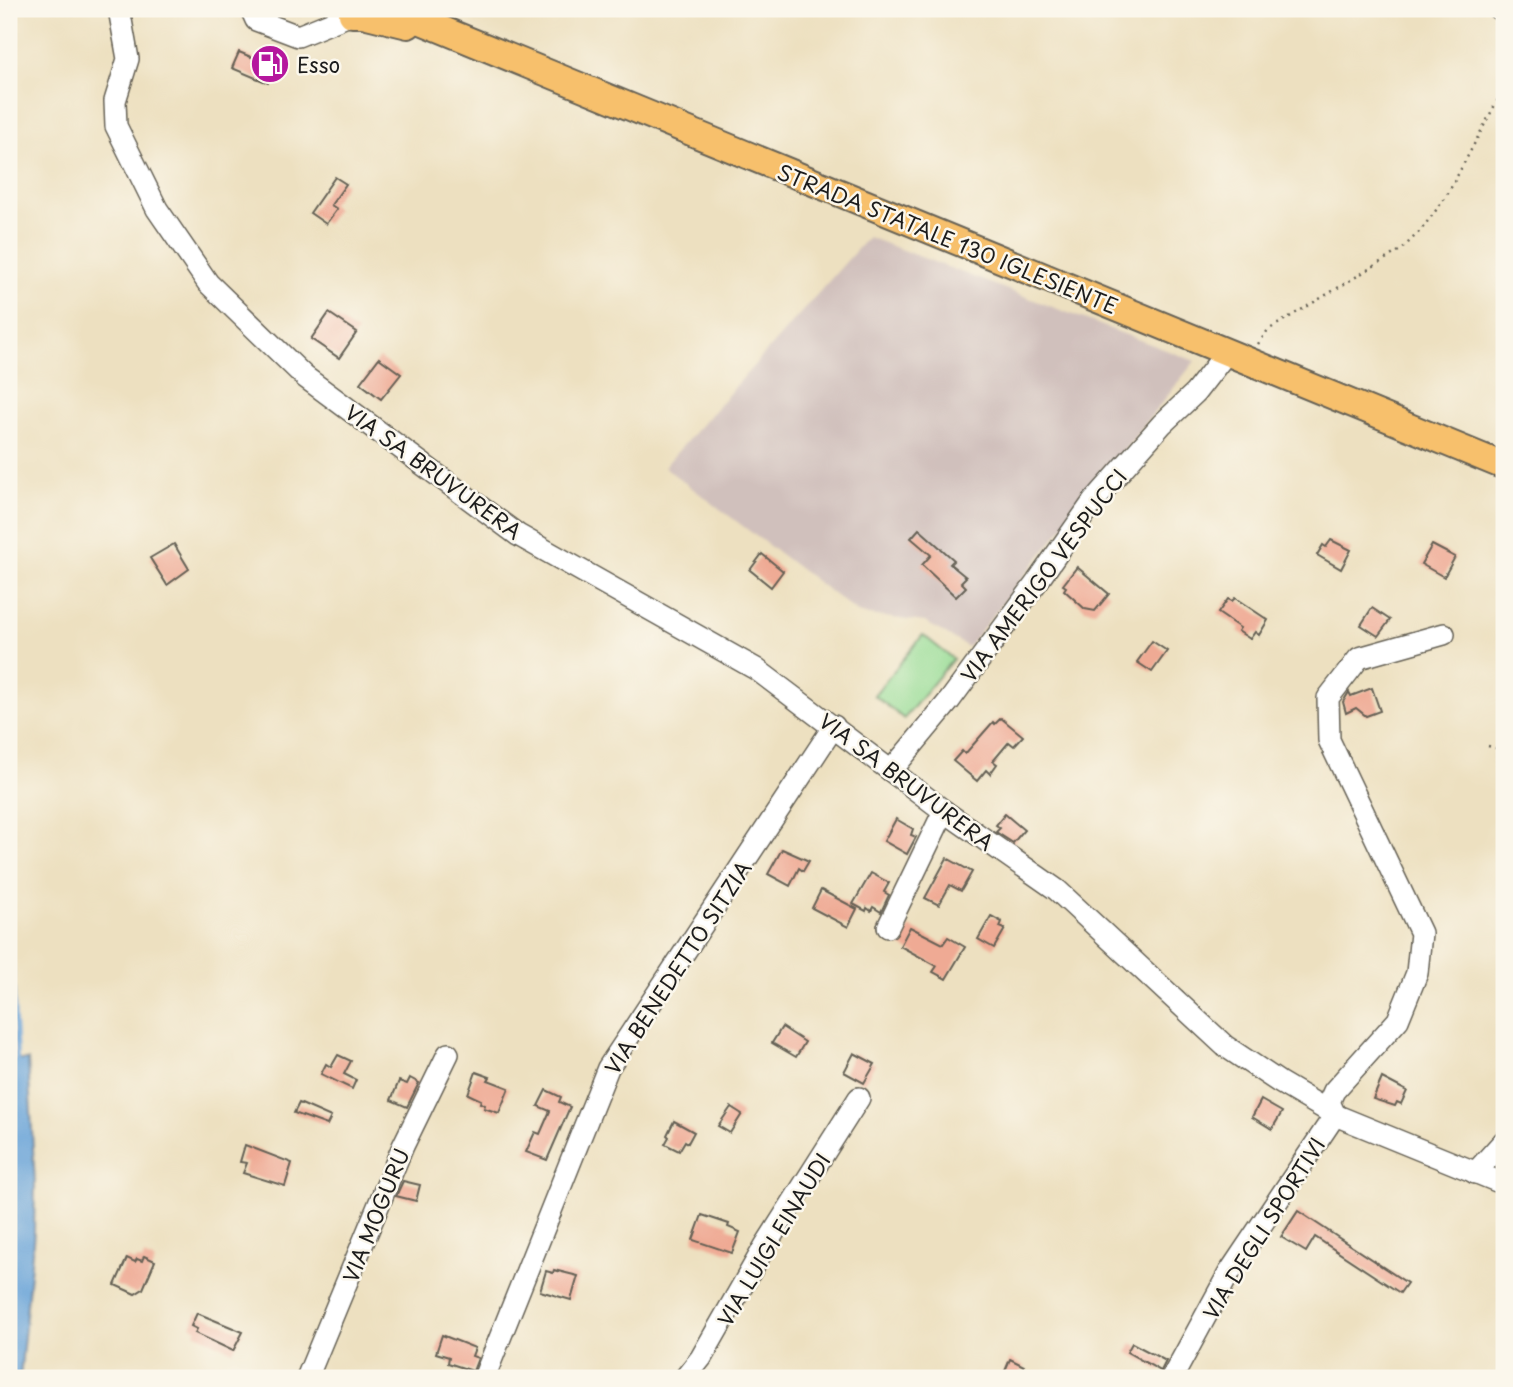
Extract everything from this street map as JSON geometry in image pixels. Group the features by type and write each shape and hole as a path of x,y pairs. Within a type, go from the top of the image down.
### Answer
{"main road":[{"name":"STRADA STATALE 130 IGLESIENTE","path":"392,9 1504,466"},
{"name":"STRADA STATALE 130 IGLESIENTE","path":"429,9 1504,449"},
{"path":"352,14 363,14 486,48"}],"street":[{"name":"VIA SA BRUVURERA","path":"119,9 128,59 116,102 116,126 157,209 208,283 305,377 518,535 756,669 944,811 1057,891 1225,1046 1335,1115 1504,1184"},
{"path":"251,9 256,20 298,36 352,14"},
{"path":"1499,9 1504,11"},
{"name":"VIA AMERIGO VESPUCCI","path":"891,771 958,689 1093,502 1162,424 1195,393 1227,352"},
{"path":"1335,1115 1329,1102 1334,1091 1398,1020 1417,973 1421,933 1329,740 1328,698 1359,658 1444,634"},
{"name":"VIA BENEDETTO SITZIA","path":"484,1378 608,1068 834,726"},
{"path":"888,927 944,811"},
{"name":"VIA MOGURU","path":"307,1378 403,1146 449,1055"},
{"name":"VIA LUIGI EINAUDI","path":"685,1378 701,1358 765,1246 859,1098"},
{"name":"VIA DEGLI SPORTIVI","path":"1172,1378 1229,1273 1335,1115"},
{"path":"1475,1173 1504,1141"}],"path":[{"path":"1256,347 1268,330 1402,249 1421,230 1447,197 1504,88"},
{"path":"1488,746 1500,748 1504,759"}],"shaded area":[{"path":"868,237 1195,361 968,647 925,622 860,614 664,467"}],"green space":[{"path":"923,635 953,659 904,719 874,695"}],"water":[{"path":"11,1060 28,1060 35,1183 34,1232 20,1378 9,1378 9,1262 14,1212"}],"building":[{"path":"239,52 275,67 268,83 232,68"},
{"path":"335,177 346,184 331,205 337,209 326,224 310,213"},
{"path":"329,313 357,332 339,358 311,339"},
{"path":"379,358 401,374 381,399 360,383"},
{"path":"919,529 954,560 950,564 966,577 961,582 966,587 956,597 922,565 931,555 911,538"},
{"path":"1331,540 1351,550 1341,569 1317,555 1323,545 1326,547"},
{"path":"174,544 189,569 167,585 150,558"},
{"path":"1432,545 1455,557 1444,577 1421,564"},
{"path":"762,554 783,571 771,587 750,570"},
{"path":"1077,567 1109,594 1095,611 1085,609 1064,590 1066,587 1063,585"},
{"path":"1235,598 1268,620 1259,635 1255,632 1250,639 1238,631 1240,628 1218,613 1228,599 1232,601"},
{"path":"1372,608 1390,620 1378,636 1361,625"},
{"path":"1152,641 1167,651 1152,672 1137,662"},
{"path":"1372,688 1380,711 1366,716 1356,708 1346,713 1343,702 1349,692 1351,696"},
{"path":"1001,718 1023,736 1014,746 1009,742 993,761 997,764 990,774 986,770 977,781 953,761 962,751 965,754 993,722 995,724"},
{"path":"1005,814 1024,830 1013,843 996,832 1000,828 996,825"},
{"path":"896,819 913,829 911,835 916,837 907,854 884,841"},
{"path":"782,849 809,861 803,871 799,868 790,886 768,874"},
{"path":"947,858 972,872 961,891 950,885 939,905 925,898"},
{"path":"871,873 889,883 884,892 889,895 881,912 873,907 871,911 867,908 866,911 853,904"},
{"path":"821,890 857,909 848,927 812,908"},
{"path":"991,916 1002,922 1000,927 1005,929 994,948 978,939"},
{"path":"910,927 943,944 948,937 965,947 946,979 933,972 937,966 900,946"},
{"path":"782,1027 805,1042 796,1057 772,1043"},
{"path":"854,1053 875,1064 864,1083 844,1072"},
{"path":"338,1055 351,1061 344,1074 356,1080 352,1089 321,1074 326,1064 331,1067"},
{"path":"476,1072 509,1088 499,1113 484,1108 481,1100 468,1094"},
{"path":"410,1078 419,1083 407,1107 391,1100 399,1081 407,1084"},
{"path":"1382,1078 1407,1091 1401,1104 1397,1102 1395,1106 1373,1099"},
{"path":"546,1090 561,1097 559,1102 570,1107 547,1160 526,1152 535,1132 540,1134 550,1111 538,1106"},
{"path":"1261,1100 1282,1112 1272,1129 1252,1117"},
{"path":"299,1103 331,1117 327,1125 294,1113"},
{"path":"731,1107 742,1114 730,1133 718,1126"},
{"path":"674,1121 694,1132 688,1143 685,1141 679,1151 665,1144"},
{"path":"245,1145 292,1163 285,1186 243,1173 247,1163 240,1162"},
{"path":"403,1181 420,1185 416,1201 396,1196"},
{"path":"1298,1211 1407,1283 1400,1293 1315,1237 1306,1252 1281,1237"},
{"path":"702,1215 729,1224 728,1227 740,1232 732,1253 693,1240"},
{"path":"144,1256 155,1261 143,1289 135,1294 115,1285 127,1258 135,1262 137,1259 142,1261"},
{"path":"554,1270 578,1276 571,1300 540,1291 546,1271 553,1273"},
{"path":"197,1313 243,1332 233,1351 195,1333 197,1329 191,1326"},
{"path":"442,1335 475,1348 472,1356 478,1358 473,1371 448,1363 449,1357 436,1353"},
{"path":"1132,1343 1166,1361 1161,1371 1127,1352"},
{"path":"1010,1359 1024,1366 1019,1378 1002,1378"}],"waterway":[{"path":"9,917 17,1063"}],"place":[{"name":"Esso","path":"270,64"}]}
